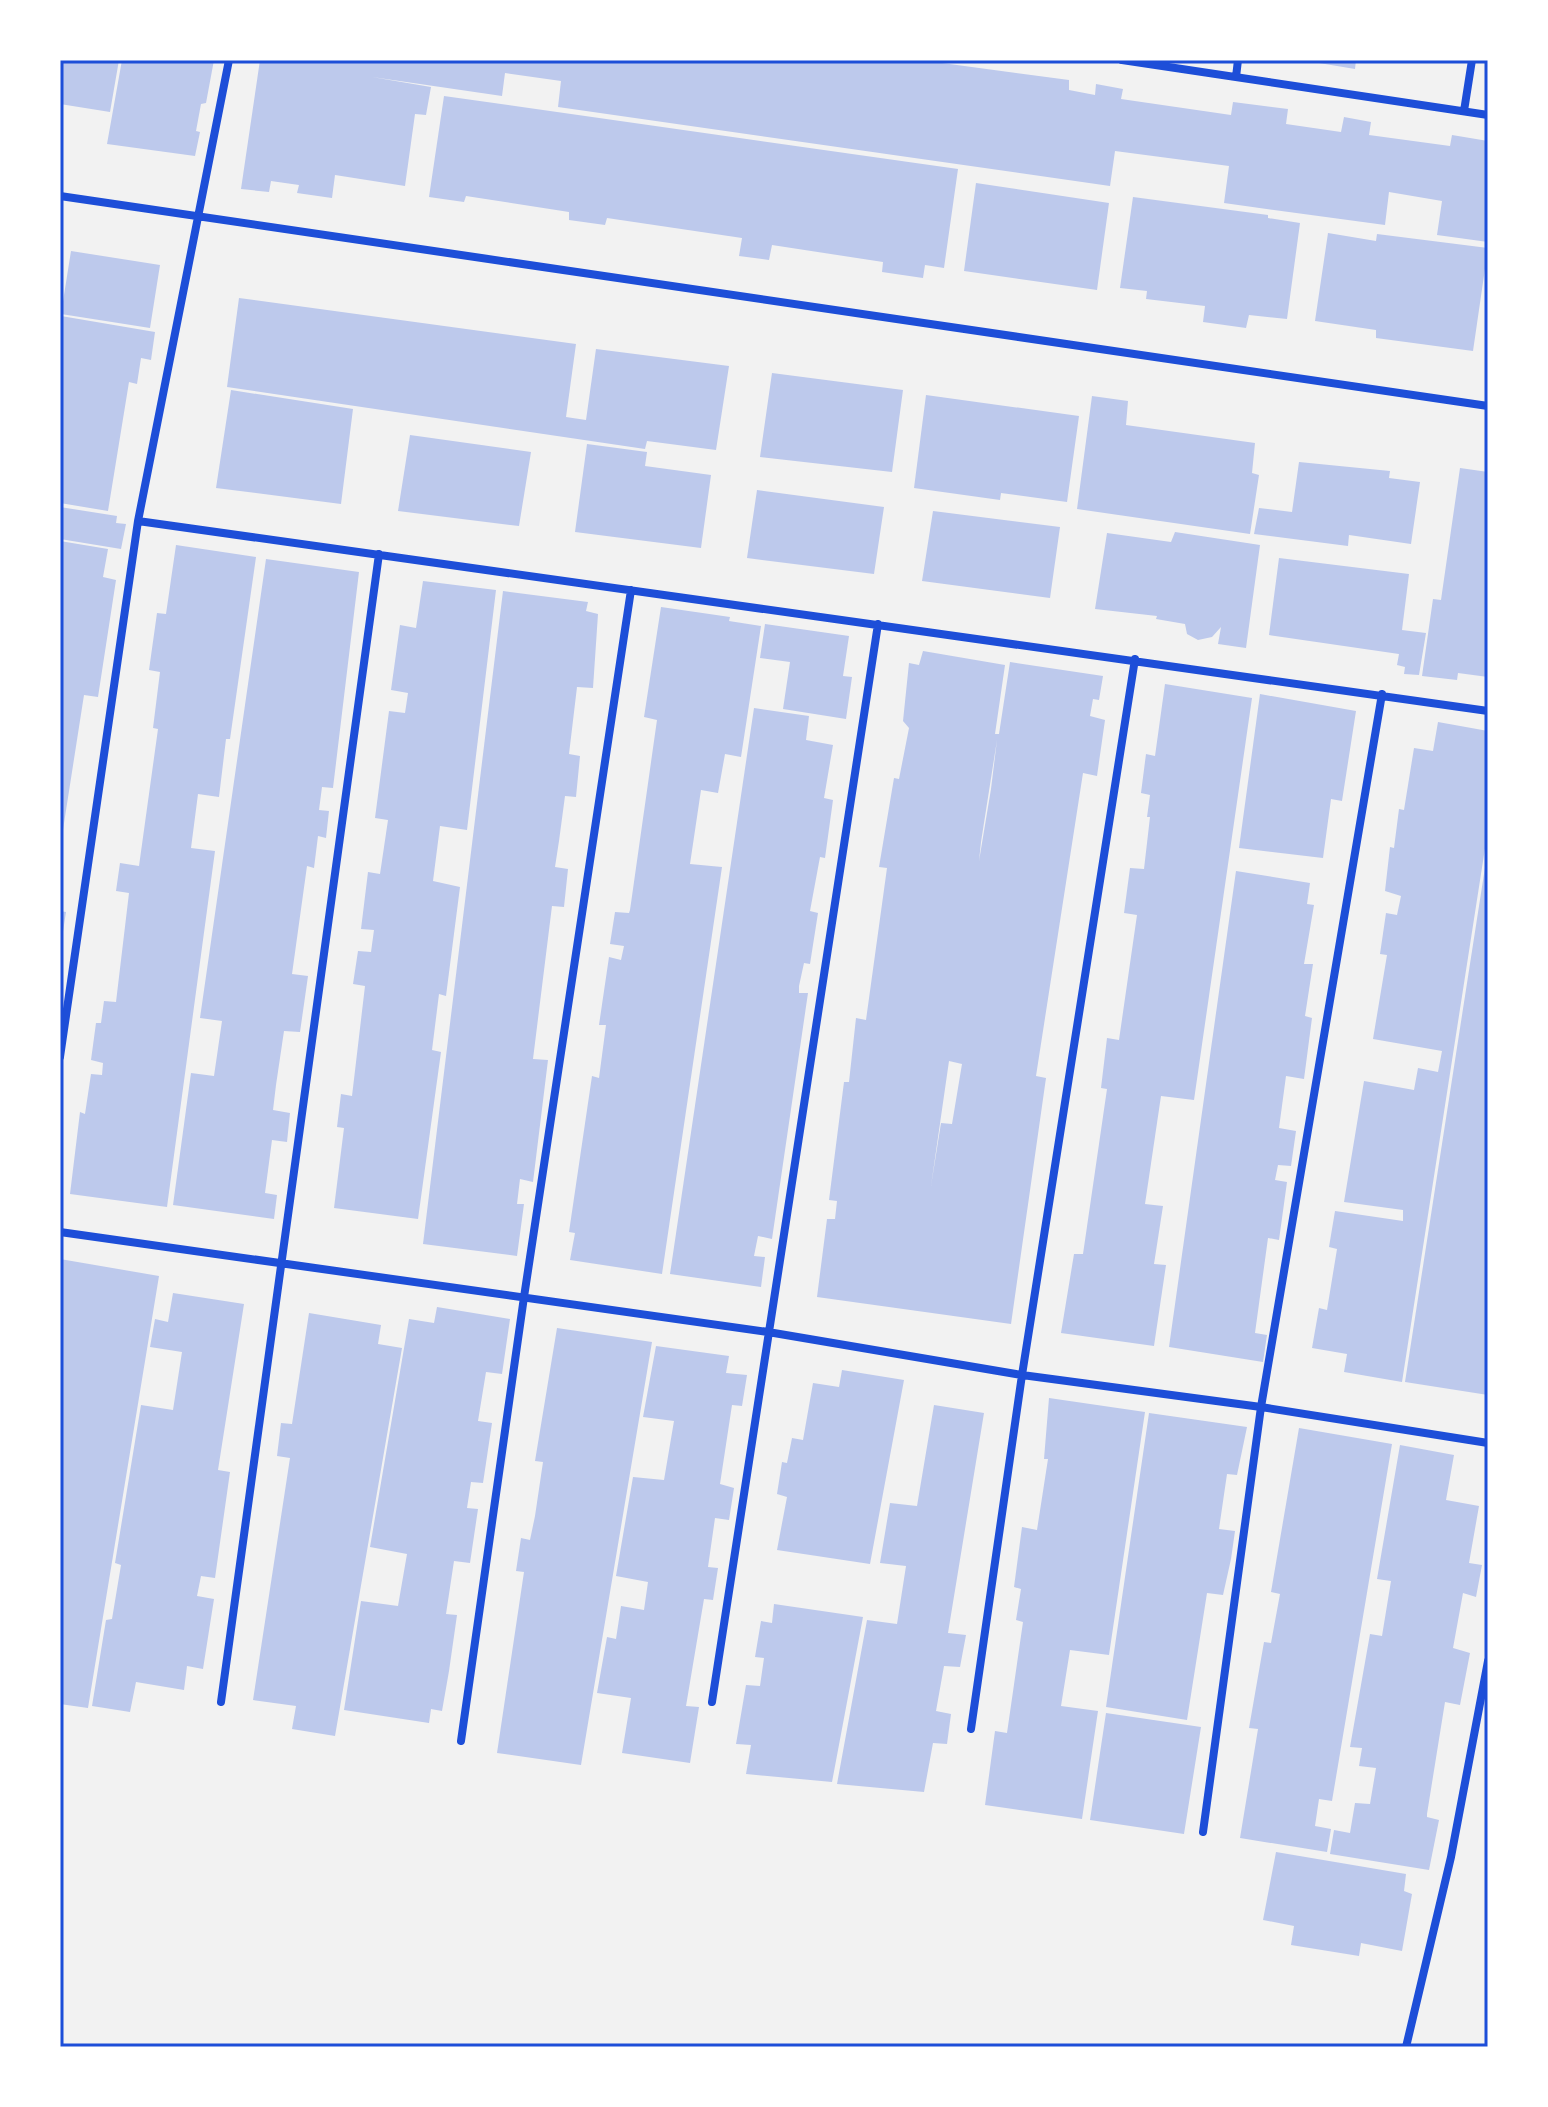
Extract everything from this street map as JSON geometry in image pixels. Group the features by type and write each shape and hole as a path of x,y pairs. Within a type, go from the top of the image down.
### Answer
{"street":[{"path":"60,1057 138,521 229,60"},
{"path":"1122,60 1488,115"},
{"path":"1236,77 1238,60"},
{"path":"1464,111 1472,60"},
{"path":"60,196 1488,406"},
{"path":"138,521 1488,711"},
{"path":"221,1702 379,554"},
{"path":"461,1741 524,1297 631,590"},
{"path":"712,1702 878,624"},
{"path":"971,1729 1022,1375 1135,659"},
{"path":"1203,1832 1261,1407 1382,694"},
{"path":"60,1232 768,1332 1022,1375 1261,1407 1488,1443"},
{"path":"1406,2047 1451,1857 1488,1661"}],"building":[{"path":"60,60 119,60 110,112 60,104"},
{"path":"122,60 214,60 206,103 201,104 195,156 107,144"},
{"path":"260,60 920,60 1069,80 1069,90 1095,95 1096,84 1123,89 1121,99 1231,115 1233,102 1288,109 1286,124 1341,132 1344,117 1371,122 1369,135 1450,146 1452,135 1488,141 1488,242 1437,235 1442,201 1389,192 1385,225 1274,210 1224,203 1229,166 1115,151 1110,186 558,107 561,81 505,73 502,96 372,77 431,87 426,115 415,114 405,186 335,175 332,198 297,193 299,185 271,181 269,192 241,189"},
{"path":"1301,60 1356,60 1355,69"},
{"path":"444,96 958,169 944,268 925,265 923,278 882,272 883,262 772,245 769,260 739,256 742,238 607,218 605,225 569,220 569,212 466,196 464,202 429,197"},
{"path":"976,183 1109,203 1097,290 964,271"},
{"path":"1133,197 1268,215 1268,218 1300,223 1287,319 1249,315 1246,328 1203,322 1205,306 1146,299 1147,291 1120,288"},
{"path":"1328,233 1376,241 1377,234 1488,248 1473,351 1376,338 1376,330 1315,321"},
{"path":"71,251 160,265 150,328 61,314"},
{"path":"239,298 576,344 566,417 586,420 596,349 729,366 716,450 647,441 645,449 227,387"},
{"path":"61,316 155,332 151,360 141,358 137,384 129,382 108,511 60,503"},
{"path":"772,373 903,390 892,472 760,457"},
{"path":"231,390 353,409 341,504 216,488"},
{"path":"926,395 1079,416 1067,502 1001,493 1000,500 914,488"},
{"path":"1092,396 1128,401 1126,425 1255,443 1252,473 1259,475 1250,534 1077,509"},
{"path":"410,435 531,452 519,526 398,511"},
{"path":"587,444 647,452 645,466 711,475 701,548 575,532"},
{"path":"1299,462 1390,471 1389,478 1420,482 1411,544 1349,535 1348,546 1254,534 1259,508 1292,512"},
{"path":"1460,468 1488,472 1488,677 1458,673 1457,680 1422,676 1433,599 1441,600"},
{"path":"757,490 884,507 874,574 747,558"},
{"path":"60,507 117,516 116,523 126,524 121,549 60,539"},
{"path":"933,511 1060,527 1050,598 922,581"},
{"path":"1175,532 1260,545 1246,648 1218,644 1221,627 1212,637 1198,640 1187,634 1185,624 1156,619 1157,616 1095,609 1107,533 1171,542"},
{"path":"60,541 108,549 103,577 116,580 98,697 84,695 62,836"},
{"path":"176,545 256,557 219,797 198,794 191,848 215,851 167,1207 70,1194 80,1112 85,1114 91,1074 102,1075 103,1063 91,1060 96,1023 101,1023 104,1001 116,1002 129,893 116,891 120,863 139,866 158,729 153,728 160,672 149,670 157,613 166,614"},
{"path":"1279,558 1409,574 1402,630 1426,633 1419,675 1404,674 1405,667 1397,665 1399,654 1269,635"},
{"path":"266,559 359,572 333,788 322,787 319,810 329,811 326,838 318,836 314,868 307,866 292,974 308,976 300,1032 284,1031 276,1085 273,1110 290,1113 287,1142 272,1140 265,1193 277,1195 274,1219 173,1205 191,1073 214,1076 222,1021 200,1018"},
{"path":"423,581 496,590 467,830 440,826 433,881 460,887 446,996 439,994 432,1050 441,1052 418,1219 334,1208 344,1128 337,1127 341,1094 352,1096 365,986 353,984 358,951 371,952 374,930 361,929 368,872 380,874 388,820 375,818 389,711 405,713 408,693 391,690 400,625 416,628"},
{"path":"503,591 588,602 586,611 598,614 593,688 577,687 569,754 580,756 576,797 565,796 555,867 568,869 564,907 552,906 533,1059 548,1060 533,1182 520,1179 517,1204 524,1204 517,1256 423,1244"},
{"path":"661,607 730,617 729,621 761,626 741,757 725,754 718,793 701,790 690,864 722,867 662,1274 570,1260 575,1233 569,1232 592,1076 599,1078 606,1025 599,1025 609,957 621,960 624,946 610,944 615,912 629,913 630,910 657,720 644,717"},
{"path":"765,624 849,636 843,676 852,677 846,719 783,709 790,662 760,658"},
{"path":"923,651 1005,665 995,734 999,734 1010,662 1103,676 1099,700 1093,699 1090,716 1105,720 1097,776 1083,773 1036,1076 1046,1078 1011,1324 817,1297 827,1219 835,1219 837,1201 829,1200 844,1082 849,1082 856,1018 866,1020 887,868 879,867 894,778 899,779 909,728 903,721 909,663 919,665","holes":["997,740 991,789 979,861 981,842","949,1061 962,1064 952,1124 941,1123 931,1186"]},
{"path":"1165,684 1252,698 1194,1100 1161,1096 1145,1204 1163,1206 1154,1264 1166,1265 1154,1346 1061,1333 1074,1254 1083,1254 1107,1089 1101,1088 1107,1038 1119,1040 1137,915 1124,913 1130,868 1144,869 1150,795 1141,793 1146,754 1155,756"},
{"path":"1260,694 1356,711 1342,801 1331,799 1323,858 1239,848"},
{"path":"754,708 809,716 806,740 833,745 824,798 833,800 825,858 820,857 810,911 818,913 810,964 804,963 799,986 799,993 808,993 772,1239 758,1236 754,1256 765,1257 761,1287 670,1274"},
{"path":"1438,722 1488,731 1488,829 1402,1382 1344,1372 1347,1354 1312,1348 1319,1308 1327,1310 1337,1249 1329,1247 1335,1211 1403,1221 1403,1210 1344,1202 1364,1081 1414,1090 1418,1068 1438,1072 1442,1051 1373,1039 1387,955 1380,954 1386,913 1397,915 1401,896 1385,891 1390,847 1394,848 1399,809 1404,810 1414,748 1433,751"},
{"path":"1488,861 1488,1395 1405,1382"},
{"path":"1236,871 1310,883 1307,904 1314,905 1304,964 1313,964 1305,1016 1312,1018 1304,1079 1286,1076 1279,1128 1296,1131 1291,1166 1278,1165 1275,1180 1287,1182 1279,1240 1268,1238 1255,1333 1267,1335 1263,1362 1169,1347"},
{"path":"60,911 66,912 62,938 60,938"},
{"path":"60,1259 159,1276 88,1708 60,1704"},
{"path":"173,1293 244,1304 218,1470 230,1472 215,1578 201,1576 197,1596 214,1599 203,1669 187,1666 184,1690 136,1682 130,1712 92,1706 106,1620 112,1619 121,1565 115,1563 141,1405 173,1410 182,1352 150,1347 155,1319 168,1322"},
{"path":"437,1307 510,1319 502,1374 486,1372 478,1421 492,1423 483,1483 471,1482 467,1508 478,1509 470,1563 454,1561 446,1614 457,1615 449,1671 442,1711 431,1709 429,1723 344,1710 361,1601 398,1606 407,1554 370,1547 409,1319 434,1323"},
{"path":"309,1313 381,1325 378,1344 402,1348 335,1736 292,1729 296,1706 253,1700 290,1458 277,1456 281,1423 292,1424"},
{"path":"557,1328 652,1342 581,1765 497,1753 524,1572 516,1571 521,1538 530,1540 535,1516 543,1462 535,1461"},
{"path":"656,1346 729,1356 726,1373 747,1375 742,1406 732,1405 720,1484 734,1488 729,1520 715,1518 708,1567 718,1568 713,1600 704,1599 686,1706 699,1707 690,1763 622,1753 631,1698 597,1693 607,1637 616,1639 621,1606 644,1610 648,1582 616,1576 633,1477 664,1480 674,1421 643,1417"},
{"path":"842,1370 904,1380 870,1564 777,1550 787,1497 777,1494 782,1462 787,1463 792,1438 803,1440 813,1383 839,1387"},
{"path":"1049,1398 1145,1412 1109,1655 1070,1650 1061,1706 1098,1711 1082,1819 985,1805 995,1731 1007,1733 1023,1622 1016,1620 1021,1589 1014,1587 1022,1527 1037,1530 1048,1459 1044,1459"},
{"path":"934,1405 984,1413 948,1633 966,1635 960,1667 944,1666 936,1711 951,1714 947,1744 933,1743 924,1792 837,1784 867,1620 897,1624 906,1566 880,1563 890,1503 917,1506"},
{"path":"1149,1413 1247,1427 1237,1475 1227,1474 1219,1529 1235,1531 1231,1559 1223,1595 1207,1593 1187,1720 1106,1707"},
{"path":"1299,1428 1392,1444 1332,1801 1319,1799 1315,1826 1331,1829 1327,1852 1240,1838 1258,1729 1249,1728 1264,1642 1271,1643 1280,1594 1271,1592"},
{"path":"1400,1445 1454,1455 1446,1500 1479,1506 1469,1563 1482,1565 1476,1597 1463,1593 1453,1648 1470,1653 1460,1705 1445,1702 1427,1814 1427,1817 1439,1820 1429,1870 1330,1854 1334,1830 1350,1833 1355,1803 1370,1804 1376,1768 1359,1766 1362,1748 1350,1747 1370,1634 1382,1636 1391,1581 1377,1579"},
{"path":"774,1604 863,1617 832,1782 746,1774 751,1745 736,1744 746,1685 760,1686 764,1658 755,1657 761,1621 772,1623"},
{"path":"1106,1713 1201,1727 1184,1834 1090,1820"},
{"path":"1276,1852 1406,1874 1404,1891 1412,1894 1402,1951 1361,1943 1359,1956 1291,1945 1294,1926 1263,1920"}]}
